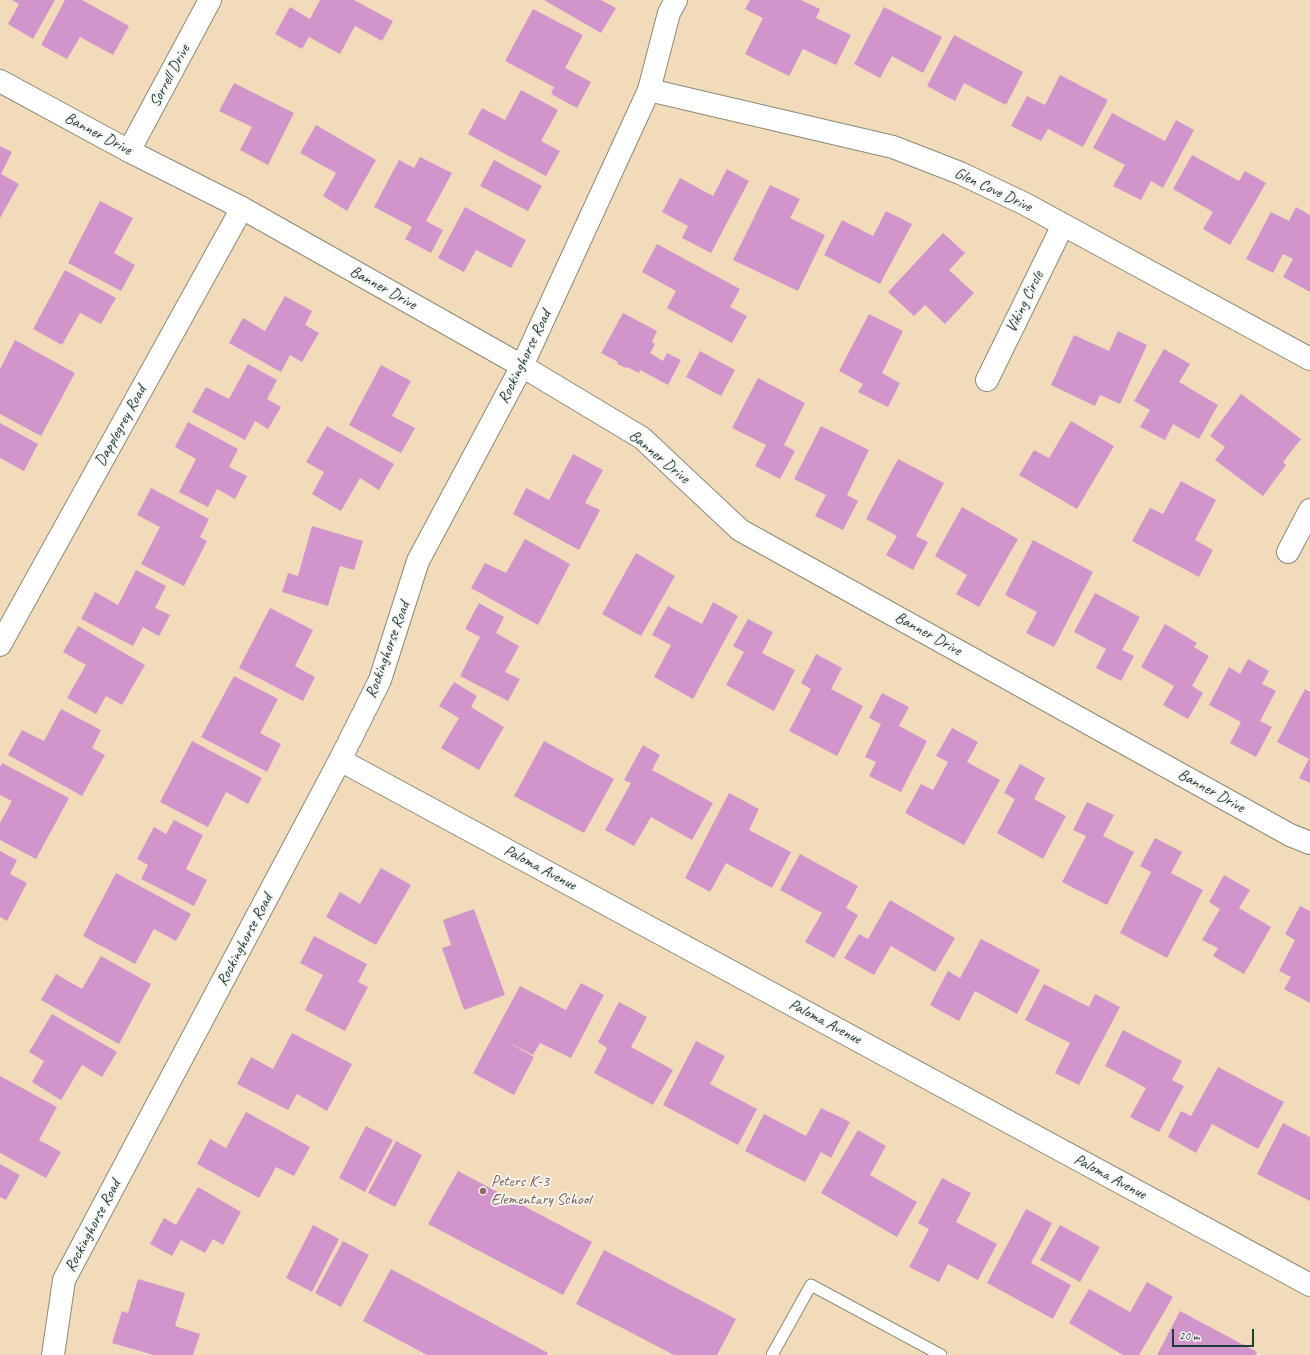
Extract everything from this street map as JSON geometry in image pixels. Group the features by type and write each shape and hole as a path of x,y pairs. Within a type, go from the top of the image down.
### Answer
{"street":[{"name":"Sorrell Drive","path":"129,151 210,0"},
{"name":"Rockinghorse Road","path":"52,1355 64,1280 340,760 380,680 418,561 522,366 649,90 669,14 676,0"},
{"name":"Banner Drive","path":"0,81 129,151 242,208 522,366 642,438 740,530 1290,835 1310,843"},
{"name":"Glen Cove Drive","path":"649,90 893,147 960,173 1026,204 1310,359"},
{"name":"Dapplegrey Road","path":"0,644 242,208"},
{"name":"Viking Circle","path":"987,380 1062,225"},
{"path":"1288,552 1310,510"},
{"name":"Paloma Avenue","path":"340,760 1310,1285"}],"lane":[{"path":"772,1355 811,1285 941,1355"}],"building":[{"path":"12,0 55,0 33,39 8,24 19,4"},
{"path":"65,0 82,0 129,26 113,55 80,37 67,59 41,45"},
{"path":"320,0 354,0 393,21 382,41 355,26 340,54 309,37 302,49 275,34 290,7 310,19"},
{"path":"544,0 601,0 616,8 601,33"},
{"path":"750,0 801,0 820,9 816,18 851,35 836,65 803,49 789,76 745,54 763,18 745,9"},
{"path":"884,7 942,37 923,73 892,56 880,78 854,64"},
{"path":"533,9 583,35 565,68 591,82 577,108 551,94 554,87 505,61"},
{"path":"954,35 1023,72 1006,105 964,83 955,101 927,86"},
{"path":"1060,75 1108,100 1083,147 1048,129 1041,141 1011,126 1027,96 1045,105"},
{"path":"234,83 294,113 268,165 240,150 252,127 219,111"},
{"path":"521,90 558,110 541,141 560,151 546,176 468,134 482,108 505,120"},
{"path":"1112,113 1165,141 1176,120 1194,130 1163,188 1151,181 1141,200 1113,186 1125,165 1093,148"},
{"path":"316,125 376,160 347,211 323,196 336,173 300,153"},
{"path":"0,146 12,152 1,174 19,184 0,218"},
{"path":"1192,155 1239,181 1245,171 1266,183 1230,245 1203,229 1213,212 1173,189"},
{"path":"420,157 452,173 426,221 443,230 431,253 405,239 412,227 374,207 399,160 414,168"},
{"path":"494,160 542,186 528,211 480,186"},
{"path":"727,169 749,181 711,253 682,238 688,226 662,212 680,178 713,196"},
{"path":"770,185 800,199 790,218 825,235 798,291 733,260"},
{"path":"100,201 133,218 114,253 135,265 121,291 68,263"},
{"path":"465,207 526,240 511,268 476,250 464,272 438,258"},
{"path":"1296,207 1310,215 1310,292 1283,277 1293,259 1283,254 1273,273 1246,259 1271,212 1289,221"},
{"path":"886,211 912,224 880,284 824,255 842,220 873,236"},
{"path":"943,233 965,253 949,270 974,293 945,324 925,305 914,316 888,292"},
{"path":"657,244 740,289 730,307 747,316 732,343 667,308 676,291 642,272"},
{"path":"65,270 116,298 101,324 80,313 62,345 33,329"},
{"path":"285,296 312,311 305,325 319,333 302,362 290,355 281,372 229,343 243,318 265,331"},
{"path":"623,313 657,331 652,342 655,344 650,353 663,361 667,353 681,360 668,385 640,370 639,373 617,364 618,362 601,353"},
{"path":"869,314 903,331 882,373 900,383 888,407 858,392 863,384 839,371"},
{"path":"1118,331 1147,345 1120,404 1100,395 1095,406 1051,385 1074,335 1109,351"},
{"path":"15,340 75,373 41,436 0,414 0,369"},
{"path":"1164,349 1190,364 1179,382 1218,405 1199,439 1173,424 1165,440 1140,427 1150,410 1134,401"},
{"path":"700,351 735,370 721,396 686,377"},
{"path":"248,364 277,380 267,399 281,407 268,429 255,421 245,440 192,412 206,387 229,399"},
{"path":"381,365 411,381 392,416 415,428 401,453 349,425"},
{"path":"758,378 805,403 784,445 795,451 780,479 755,466 766,445 732,428"},
{"path":"1241,394 1301,439 1283,462 1286,465 1263,496 1215,460 1225,447 1210,436"},
{"path":"1071,421 1114,446 1077,509 1019,475 1034,450 1049,458"},
{"path":"188,422 238,449 229,467 247,476 235,499 217,489 208,507 179,492 196,459 175,447"},
{"path":"0,423 38,444 24,471 0,458"},
{"path":"327,426 394,464 379,490 360,478 341,511 312,494 324,472 306,462"},
{"path":"821,426 869,450 847,495 858,501 843,530 815,516 826,495 794,479"},
{"path":"573,454 603,470 585,503 600,510 579,550 513,514 526,488 549,500"},
{"path":"898,459 944,483 916,536 928,542 913,570 886,555 897,536 866,519"},
{"path":"1181,481 1216,500 1195,540 1213,550 1199,577 1132,541 1150,508 1163,514"},
{"path":"151,488 209,519 200,537 207,541 184,586 141,564 160,527 137,515"},
{"path":"962,507 1018,539 979,607 956,594 967,575 935,556"},
{"path":"312,526 363,541 354,570 340,566 328,606 282,592 288,573 298,576"},
{"path":"525,539 570,564 538,625 471,588 485,563 506,573"},
{"path":"1033,540 1093,572 1054,647 1026,633 1037,612 1005,595"},
{"path":"636,553 675,576 641,636 602,614"},
{"path":"136,570 166,586 155,608 170,615 159,636 143,627 133,646 81,619 95,592 118,605"},
{"path":"1095,593 1140,617 1122,650 1134,656 1121,681 1096,668 1106,649 1074,632"},
{"path":"713,602 738,616 693,699 654,677 671,645 652,635 668,606 702,624"},
{"path":"479,603 504,617 496,633 519,646 505,672 520,679 508,701 460,676 480,637 465,629"},
{"path":"270,608 313,630 295,666 315,677 303,701 239,668"},
{"path":"748,619 773,632 762,653 795,670 774,711 726,685 744,652 733,646"},
{"path":"1165,624 1197,643 1194,647 1209,656 1192,686 1203,693 1188,719 1163,705 1174,686 1141,667"},
{"path":"78,626 145,665 122,705 106,696 96,714 67,698 86,665 63,652"},
{"path":"816,654 842,668 831,689 863,706 837,756 789,731 811,689 801,683"},
{"path":"1248,659 1269,671 1262,684 1276,691 1260,721 1272,727 1256,757 1230,743 1241,722 1209,705 1229,667 1240,674"},
{"path":"234,676 278,699 260,733 281,744 267,772 201,737"},
{"path":"454,682 477,696 471,707 504,727 479,770 441,748 459,718 439,706"},
{"path":"1305,689 1310,692 1310,783 1299,778 1309,759 1277,742"},
{"path":"882,693 909,707 899,726 927,741 901,792 869,776 876,762 865,757 881,724 869,718"},
{"path":"61,709 101,730 92,748 105,755 82,796 8,755 22,730 44,741"},
{"path":"952,728 978,742 967,762 1000,780 964,845 905,813 921,784 933,790 948,762 936,756"},
{"path":"192,741 262,778 248,804 226,792 208,827 160,802"},
{"path":"544,741 614,779 584,833 514,796"},
{"path":"643,745 660,755 652,770 713,803 692,840 651,817 634,846 605,830 631,783 624,780"},
{"path":"2,763 69,798 36,859 0,840 0,823 12,801 0,795 0,767"},
{"path":"1020,764 1045,778 1034,799 1066,816 1043,859 997,833 1015,799 1004,793"},
{"path":"729,793 759,809 749,830 791,852 772,888 726,863 710,892 685,878"},
{"path":"1087,802 1114,815 1103,836 1134,852 1107,905 1062,882 1086,836 1073,830"},
{"path":"174,820 203,835 186,869 207,880 194,906 141,879 148,865 137,859 154,827 166,834"},
{"path":"1155,838 1182,852 1171,873 1203,890 1167,958 1120,933 1151,872 1140,866"},
{"path":"0,851 17,860 10,874 27,883 7,921 0,917"},
{"path":"800,854 858,886 846,908 858,915 834,958 805,942 822,913 780,890"},
{"path":"381,868 411,885 376,945 326,917 340,892 360,904"},
{"path":"116,873 191,914 176,941 154,929 135,964 83,936"},
{"path":"1224,875 1250,890 1239,908 1271,927 1244,974 1213,956 1218,948 1202,940 1220,909 1209,902"},
{"path":"890,900 955,938 935,972 891,946 874,975 844,958 859,934 868,939"},
{"path":"1300,906 1310,911 1310,1003 1284,989 1291,977 1279,971 1295,940 1285,934"},
{"path":"474,909 505,995 464,1010 442,948 451,945 443,920"},
{"path":"314,936 367,964 358,982 368,987 345,1031 305,1010 323,975 300,963"},
{"path":"981,939 1040,970 1017,1014 975,991 959,1021 930,1005 948,971 960,978"},
{"path":"101,956 151,984 119,1044 41,1000 56,974 82,989"},
{"path":"581,983 604,995 571,1058 540,1043 533,1055 504,1040 534,1057 514,1095 473,1073 520,986 566,1010"},
{"path":"1044,984 1089,1007 1095,994 1120,1007 1079,1085 1055,1073 1070,1043 1025,1020"},
{"path":"619,1002 647,1017 631,1047 673,1070 653,1105 594,1073 607,1048 598,1042"},
{"path":"52,1014 117,1052 102,1077 82,1065 61,1100 32,1082 44,1061 29,1052"},
{"path":"1123,1030 1182,1061 1172,1080 1184,1086 1159,1132 1130,1117 1146,1088 1105,1066"},
{"path":"292,1033 352,1064 327,1111 297,1094 288,1110 237,1084 251,1057 273,1069"},
{"path":"696,1041 725,1056 710,1084 757,1109 738,1145 663,1105"},
{"path":"1218,1067 1284,1102 1258,1149 1212,1124 1196,1153 1168,1137 1181,1111 1191,1116"},
{"path":"0,1076 57,1107 39,1140 61,1152 46,1178 0,1153"},
{"path":"821,1108 850,1122 831,1158 821,1152 805,1182 745,1151 764,1114 806,1136"},
{"path":"246,1112 310,1147 294,1176 276,1167 259,1198 197,1164 210,1139 226,1148"},
{"path":"1283,1123 1310,1137 1310,1201 1257,1174"},
{"path":"366,1126 393,1140 365,1192 339,1178"},
{"path":"858,1130 886,1146 870,1175 917,1202 897,1237 821,1193"},
{"path":"396,1141 422,1155 395,1207 368,1193"},
{"path":"0,1164 20,1175 6,1200 0,1197"},
{"path":"458,1171 592,1242 563,1295 428,1224"},
{"path":"942,1178 971,1193 956,1222 997,1244 978,1280 948,1264 939,1282 909,1267 929,1229 918,1223"},
{"path":"198,1187 241,1212 223,1245 213,1239 205,1253 181,1240 172,1256 150,1244 164,1218 176,1225"},
{"path":"1026,1209 1052,1223 1031,1263 1071,1285 1053,1319 987,1283"},
{"path":"313,1225 339,1239 312,1292 286,1278"},
{"path":"1060,1225 1100,1247 1080,1282 1040,1260"},
{"path":"343,1241 369,1255 341,1307 315,1293"},
{"path":"604,1250 736,1319 717,1355 674,1355 576,1304"},
{"path":"391,1269 548,1353 547,1355 427,1355 363,1321"},
{"path":"138,1279 185,1293 175,1326 200,1334 193,1355 154,1355 112,1343 122,1311 128,1313"},
{"path":"1147,1282 1173,1297 1139,1355 1123,1355 1069,1323 1089,1289 1130,1312"},
{"path":"1180,1311 1257,1352 1255,1355 1157,1355"}],"place":[{"name":"Peters K-3 Elementary School","path":"483,1191"}]}
